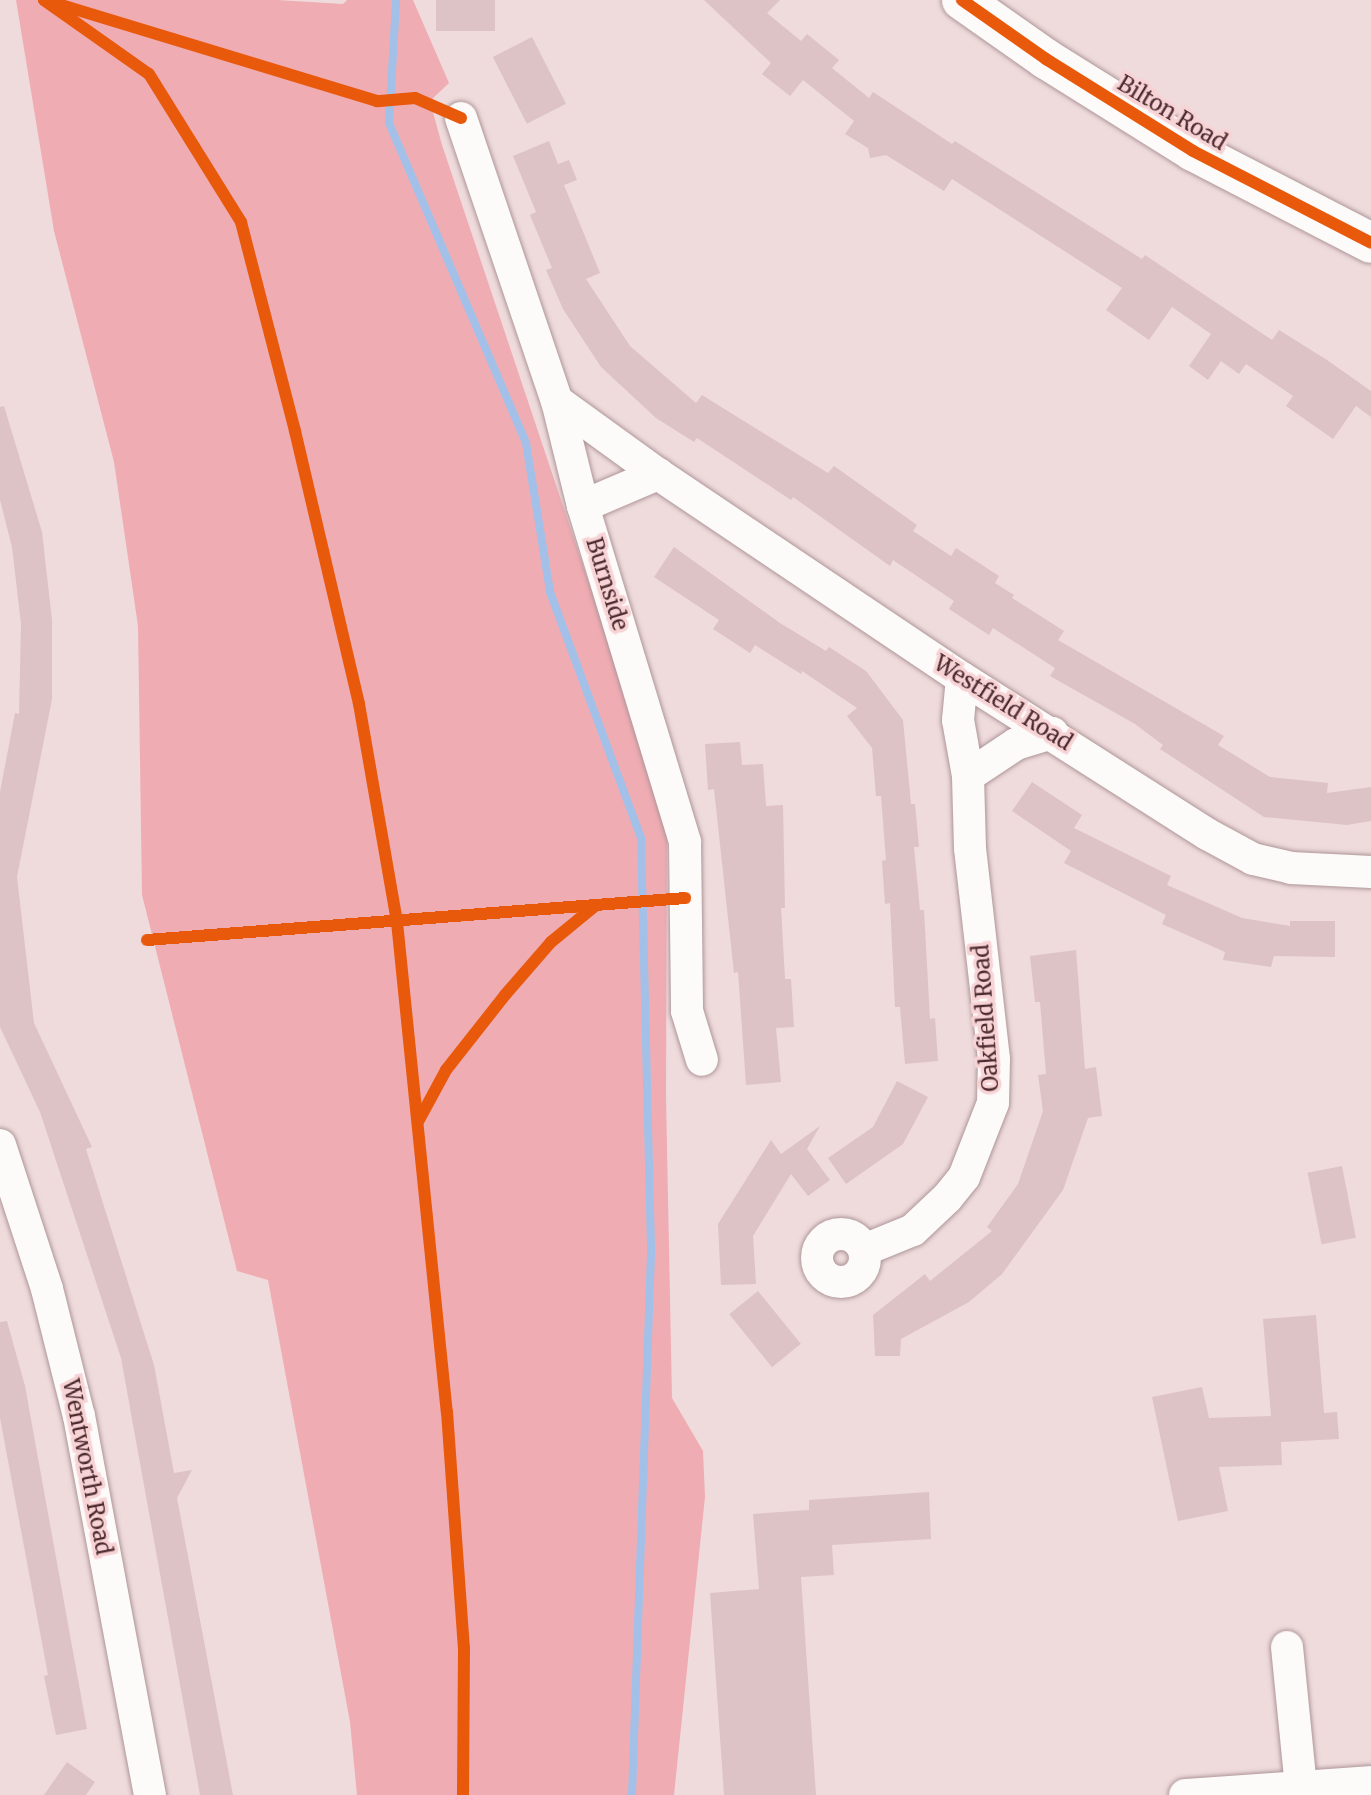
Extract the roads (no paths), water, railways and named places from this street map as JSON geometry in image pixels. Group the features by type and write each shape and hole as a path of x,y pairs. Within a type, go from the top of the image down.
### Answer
{"main road":[{"name":"Bilton Road","path":"962,0 1046,59 1193,151 1371,243"}],"street":[{"name":"Burnside","path":"461,118 557,401 583,506 685,842 687,1011 702,1060"},
{"name":"Westfield Road","path":"557,401 658,474 962,678 1253,859 1291,868 1371,872"},
{"path":"583,506 658,474"},
{"name":"Oakfield Road","path":"864,1250 913,1230 947,1198 964,1177 993,1103 994,1059 970,848 968,776 958,720 962,678"},
{"path":"968,776 1016,744 1052,733"},
{"name":"Wentworth Road","path":"0,1145 47,1289 79,1416 150,1795"},
{"path":"1287,1647 1301,1787"},
{"path":"1185,1795 1371,1782"}],"waterway":[{"path":"396,2 389,123 526,443 550,592 641,838 651,1254 632,1795"}]}
